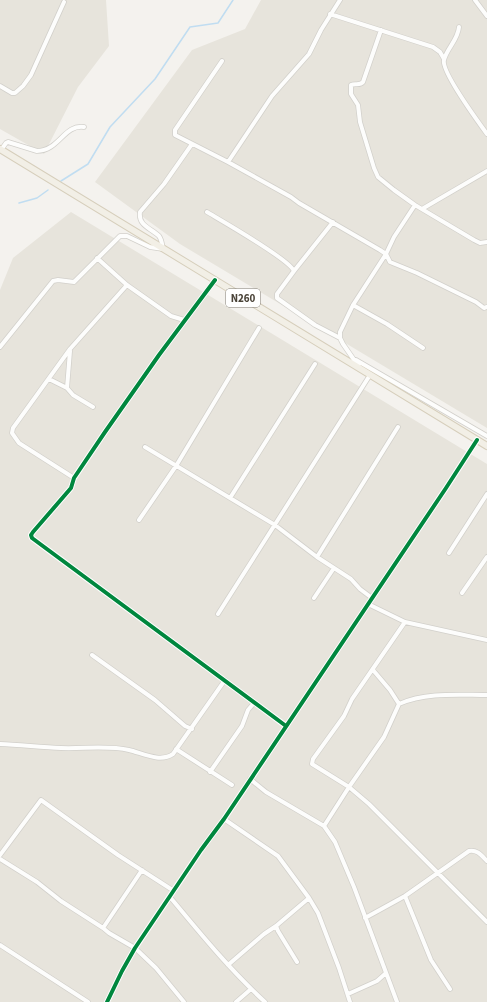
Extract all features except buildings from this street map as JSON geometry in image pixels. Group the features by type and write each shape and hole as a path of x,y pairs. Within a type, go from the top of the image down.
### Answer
{"main road":[{"name":"N260","path":"1,150 487,446"}],"street":[{"path":"228,162 272,96 309,54 320,30 340,0"},
{"path":"475,0 487,16"},
{"path":"0,86 12,93 15,93 23,86 31,75 64,2"},
{"path":"330,14 433,47 440,52 444,59"},
{"path":"459,27 457,35 444,59 444,67 469,109 487,134"},
{"path":"381,30 362,84 351,85 351,94 358,105 360,122 376,174 394,190 422,209 474,240 480,243 487,242"},
{"path":"222,61 175,130 175,135 291,197 298,203 386,254 390,262 476,302 484,308 487,307"},
{"path":"1,150 6,142 8,142 37,151 42,151 57,143 67,132 75,127 84,127"},
{"path":"0,347 53,281 58,280 74,282 120,236 123,235 150,247 163,249 158,236 140,220 140,212 164,184 192,144"},
{"path":"422,209 487,171"},
{"path":"340,338 340,332 343,324 353,305 386,254 394,237 416,205"},
{"path":"207,212 281,258 293,268 294,271"},
{"path":"333,222 277,294 277,298 315,325 340,338 361,369"},
{"path":"97,258 127,285 171,316 184,320"},
{"path":"215,280 150,368 74,478 71,488 31,535 32,538 286,726"},
{"path":"74,478 19,443 12,433 13,428 70,349 127,285"},
{"path":"353,305 387,324 423,348"},
{"path":"139,520 176,466 259,328"},
{"path":"67,388 70,349"},
{"path":"354,359 487,436"},
{"path":"230,498 315,364"},
{"path":"218,614 370,375"},
{"path":"49,379 67,388 73,394 93,407"},
{"path":"317,557 398,427"},
{"path":"107,1002 135,948 201,850 224,819 477,440"},
{"path":"145,447 275,525 317,557 352,579 360,589 372,598"},
{"path":"449,553 487,494"},
{"path":"462,593 487,557"},
{"path":"314,598 334,568"},
{"path":"368,604 405,622 487,640"},
{"path":"405,622 352,699 344,716 313,759 312,764 349,787 369,804 487,922"},
{"path":"92,655 155,700 185,726 192,729"},
{"path":"372,670 390,690 399,704"},
{"path":"0,744 62,748 123,749 153,757 169,757 192,729 225,680"},
{"path":"324,826 387,731 399,704 413,698 487,695"},
{"path":"210,772 242,726 248,710 254,703"},
{"path":"176,749 232,785"},
{"path":"250,780 266,792 324,826 339,848 397,1002"},
{"path":"0,855 41,800 118,855 174,890"},
{"path":"224,819 278,856 309,898 318,913 350,1002"},
{"path":"365,918 405,896 472,850 476,851 487,861"},
{"path":"0,859 37,882 61,902 135,948 156,968 184,1002"},
{"path":"103,928 142,870"},
{"path":"405,896 431,960 450,989"},
{"path":"170,897 228,965 265,1002"},
{"path":"228,965 309,898"},
{"path":"276,926 297,962"},
{"path":"0,945 88,1002"},
{"path":"348,994 377,981 386,973"},
{"path":"236,1002 251,989"}],"shaded area":[{"path":"0,0 106,0 109,46 78,87 44,154 0,129"},
{"path":"261,0 487,0 487,428 180,244 95,182 192,50 245,29"},
{"path":"71,212 487,464 487,1002 0,1002 0,290 13,258"}],"waterway":[{"path":"61,181 88,164 110,127 155,79 190,27 218,23 233,0"},
{"path":"19,203 37,198 48,190"}],"cycle path":[{"path":"215,280 159,355 105,432 74,478 71,488 31,535 32,538 286,726"},
{"path":"107,1002 135,948 201,850 224,819 477,440"}]}
